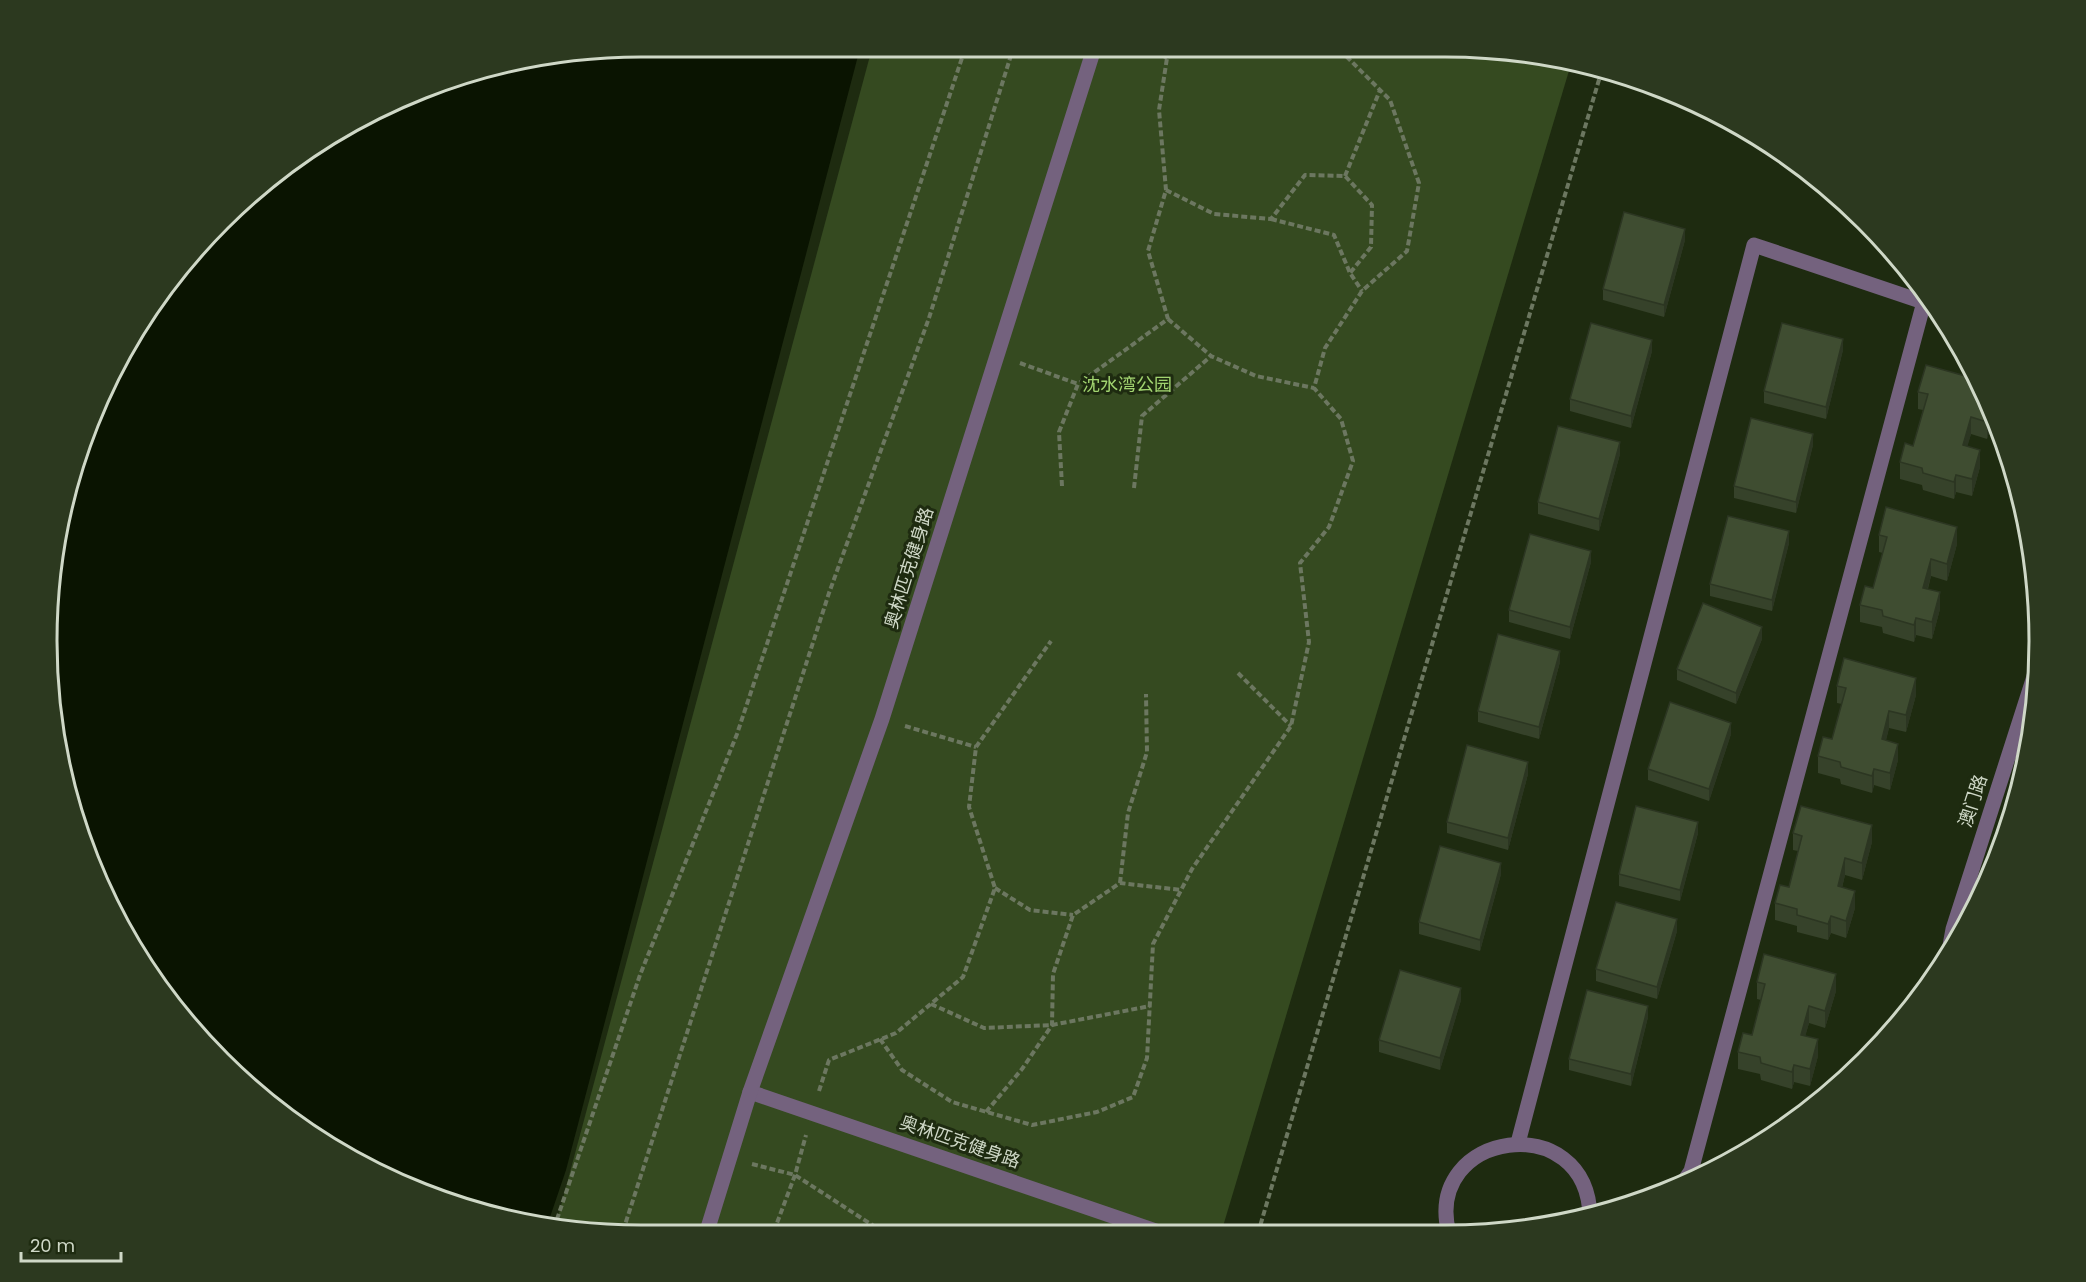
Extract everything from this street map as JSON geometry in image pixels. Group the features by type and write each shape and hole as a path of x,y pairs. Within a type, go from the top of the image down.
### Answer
{"street":[{"name":"奥林匹克健身路","path":"709,1225 732,1158 750,1092 882,719 1091,57"},
{"path":"1518,1143 1754,245 1919,300"},
{"path":"1692,1170 1926,310"},
{"name":"澳门路","path":"1953,929 2025,703"},
{"name":"奥林匹克健身路","path":"750,1092 1141,1225"},
{"path":"1447,1225 1448,1197 1457,1175 1473,1158 1494,1146 1518,1143 1543,1147 1564,1159 1580,1178 1589,1207"}],"path":[{"path":"558,1219 640,975 737,734 962,57"},
{"path":"625,1225 829,593 929,318 1010,57"},
{"path":"1314,388 1325,348 1362,291 1407,251 1419,183 1390,100 1347,57"},
{"path":"880,1039 902,1070 952,1102 1032,1125 1097,1112 1133,1097 1147,1058 1153,944 1192,869 1291,726 1309,642 1300,562 1329,527 1353,461 1341,419 1314,388 1256,376 1211,356 1168,319 1148,251 1166,190 1159,110 1167,58"},
{"path":"1260,1225 1599,78"},
{"path":"1346,176 1380,90"},
{"path":"1270,219 1305,175 1346,176 1372,205 1371,246 1350,273"},
{"path":"1166,190 1214,214 1270,219 1334,235 1350,273 1362,291"},
{"path":"1062,486 1059,432 1078,384 1168,319"},
{"path":"996,354 1078,384"},
{"path":"1134,488 1142,416 1211,356"},
{"path":"776,1225 795,1175 829,1060 896,1033 963,977 995,888 969,807 976,747 1052,641"},
{"path":"1238,673 1291,726"},
{"path":"1120,883 1128,813 1147,752 1146,694"},
{"path":"882,719 976,747"},
{"path":"986,1112 1022,1069 1052,1025 1053,974 1073,915 1120,883 1181,890"},
{"path":"995,888 1030,910 1073,915"},
{"path":"931,1004 984,1028 1052,1025 1150,1006"},
{"path":"732,1158 795,1175 872,1225"}],"green space":[{"name":"沈水湾公园","path":"870,57 1445,57 1521,62 1569,70 1223,1225 641,1225 603,1224 557,1219"}],"shaded area":[{"path":"641,57 858,57 566,1170 550,1218 490,1205 418,1181 349,1147 285,1104 228,1054 178,997 135,933 101,864 88,829 68,755 58,679 58,603 68,527 77,490 101,418 117,383 135,349 178,285 228,228 256,202 285,178 349,135 418,101 453,88 527,68 565,62"}],"building":[{"path":"1624,212 1685,229 1664,305 1603,289"},
{"path":"1591,323 1652,340 1631,416 1570,399"},
{"path":"1782,323 1843,339 1826,407 1764,391"},
{"path":"1926,365 1965,376 1986,422 1971,417 1963,445 1980,450 1972,479 1956,475 1954,482 1923,473 1922,468 1900,462 1905,443 1913,446 1928,394 1918,392"},
{"path":"1751,418 1813,434 1796,502 1734,486"},
{"path":"1558,426 1620,442 1599,519 1538,502"},
{"path":"1886,507 1957,527 1947,564 1931,559 1923,588 1940,592 1932,622 1916,618 1914,625 1883,616 1882,610 1860,605 1865,586 1873,588 1887,537 1879,535"},
{"path":"1728,516 1789,531 1772,600 1710,584"},
{"path":"1530,534 1591,551 1570,627 1509,610"},
{"path":"1703,603 1762,627 1736,693 1677,669"},
{"path":"1498,634 1560,651 1539,727 1478,711"},
{"path":"1844,658 1916,678 1906,715 1889,711 1882,739 1898,744 1890,773 1874,769 1872,776 1841,767 1840,762 1818,756 1823,737 1832,739 1846,688 1837,686"},
{"path":"1670,702 1731,723 1709,789 1648,769"},
{"path":"1467,745 1528,762 1508,838 1447,822"},
{"path":"1636,806 1698,822 1680,890 1619,874"},
{"path":"1801,806 1872,825 1862,863 1845,858 1838,886 1855,891 1846,921 1831,916 1828,924 1797,915 1797,909 1775,903 1780,885 1789,887 1802,836 1793,833"},
{"path":"1440,846 1501,863 1480,940 1419,922"},
{"path":"1616,902 1677,919 1657,987 1596,969"},
{"path":"1764,954 1836,974 1825,1011 1809,1006 1801,1035 1818,1039 1810,1069 1794,1065 1792,1072 1761,1063 1760,1057 1738,1052 1743,1033 1752,1035 1765,984 1757,982"},
{"path":"1400,970 1461,988 1440,1058 1379,1040"},
{"path":"1587,990 1648,1006 1631,1074 1569,1059"}]}
